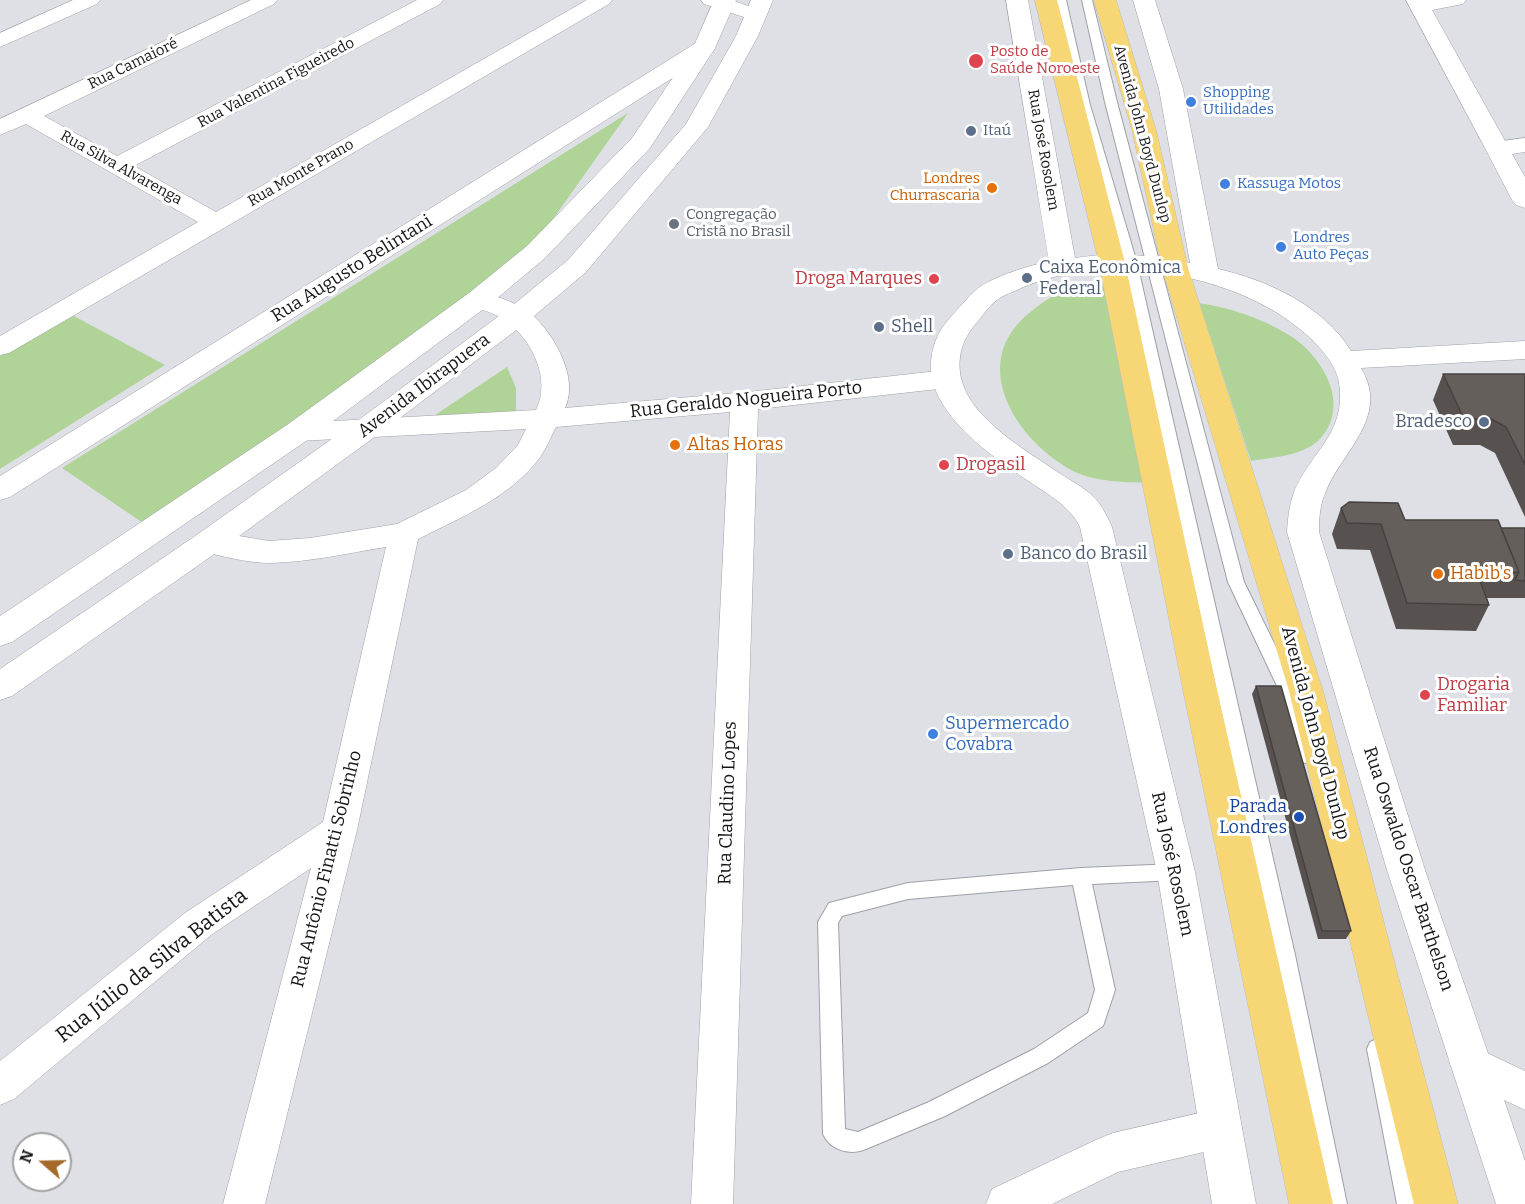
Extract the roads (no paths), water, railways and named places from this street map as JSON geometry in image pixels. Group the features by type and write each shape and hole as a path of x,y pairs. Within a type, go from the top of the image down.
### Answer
{"main road":[{"name":"Avenida John Boyd Dunlop","path":"1046,0 1155,266 1306,691 1436,1204"},
{"name":"Avenida John Boyd Dunlop","path":"1105,0 1144,130 1155,266 1199,685 1311,1204"}],"street":[{"path":"0,41 90,0"},
{"name":"Rua Camaioré","path":"0,128 267,0"},
{"name":"Rua Valentina Figueiredo","path":"118,165 433,0"},
{"name":"Rua Monte Prano","path":"0,347 602,0"},
{"name":"Rua José Rosolem","path":"1017,0 1063,265"},
{"path":"1144,0 1171,89 1155,266"},
{"path":"1456,0 1418,3 1525,200"},
{"path":"720,1 759,7"},
{"name":"Avenida Ibirapuera","path":"0,633 298,432 479,299 536,252 641,143 704,48 720,1"},
{"name":"Avenida Ibirapuera","path":"0,687 209,542 370,426 517,316 578,266 696,127 747,36 759,7"},
{"name":"Rua Augusto Belintani","path":"0,490 704,48"},
{"name":"Rua Silva Alvarenga","path":"26,115 216,222"},
{"path":"1497,148 1525,145"},
{"path":"947,380 944,358 948,344 964,312 991,289 1041,269 1063,265 1155,266 1251,288 1323,330 1345,360 1525,350"},
{"path":"209,542 269,552 310,549 404,533 476,497 507,475 530,450 553,403 556,381 544,346 517,316 479,299"},
{"name":"Rua Oswaldo Oscar Barthelson","path":"1345,360 1354,380 1356,400 1353,417 1348,432 1311,486 1301,516 1303,532 1338,652 1470,1064 1518,1204"},
{"name":"Rua José Rosolem","path":"947,380 952,394 985,434 1076,499 1088,511 1096,527 1176,872 1234,1204"},
{"name":"Rua Geraldo Nogueira Porto","path":"298,432 370,426 546,418 744,403 947,380"},
{"name":"Rua Claudino Lopes","path":"712,1204 744,403"},
{"name":"Rua Antônio Finatti Sobrinho","path":"244,1204 339,830 404,533"},
{"name":"Rua Júlio da Silva Batista","path":"0,1086 198,924 339,830"},
{"path":"1470,1064 1525,1091"},
{"path":"1007,1204 1113,1153 1221,1128"}],"lane":[{"path":"1060,0 1084,105 1155,266 1285,955 1336,1204"},
{"path":"1087,0 1111,102 1236,582 1286,686 1357,947 1369,1005"},
{"path":"1081,876 1106,990 1096,1019 1041,1056 938,1109 858,1142 844,1141 834,1134 828,922 836,909 908,891 1081,876 1176,872"},
{"path":"1373,1029 1408,1204"}],"place":[{"name":"Posto de Saúde Noroeste","path":"976,61"},
{"name":"Shopping Utilidades","path":"1191,102"},
{"name":"Itaú","path":"971,131"},
{"name":"Kassuga Motos","path":"1225,184"},
{"name":"Londres Churrascaria","path":"992,188"},
{"name":"Congregação Cristã no Brasil","path":"674,224"},
{"name":"Londres Auto Peças","path":"1281,247"},
{"name":"Caixa Econômica Federal","path":"1027,278"},
{"name":"Droga Marques","path":"934,279"},
{"name":"Shell","path":"879,327"},
{"name":"Bradesco","path":"1484,422"},
{"name":"Altas Horas","path":"675,445"},
{"name":"Drogasil","path":"944,465"},
{"name":"Banco do Brasil","path":"1008,554"},
{"name":"Habib's","path":"1438,574"},
{"name":"Drogaria Familiar","path":"1425,695"},
{"name":"Supermercado Covabra","path":"933,734"},
{"name":"Parada Londres","path":"1299,817"}]}
